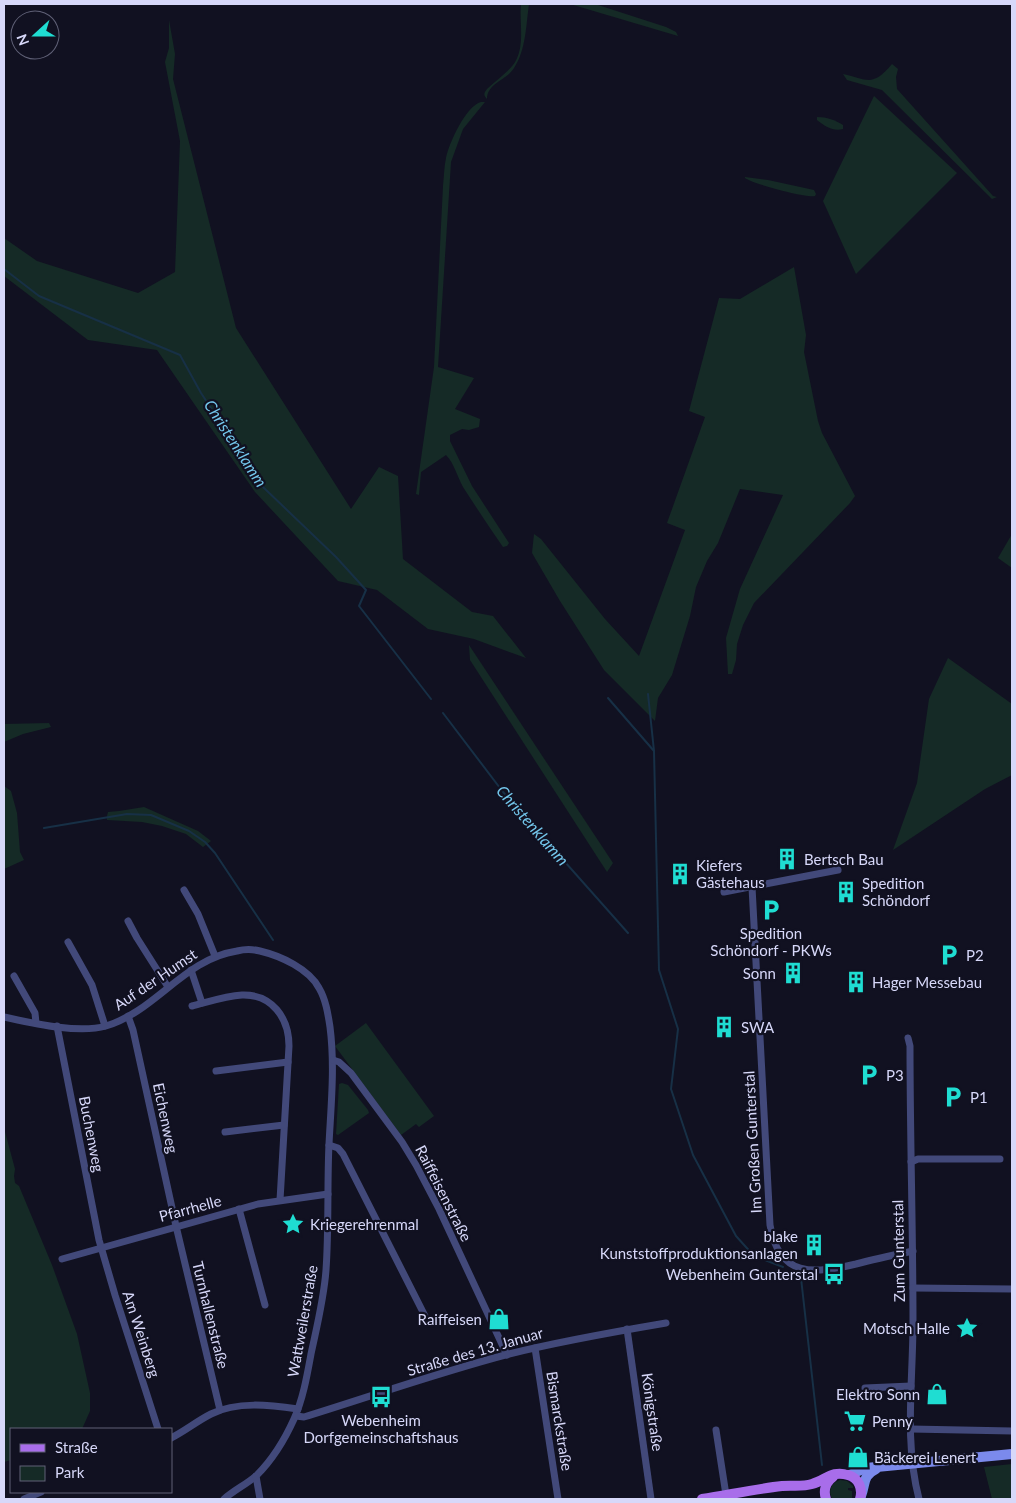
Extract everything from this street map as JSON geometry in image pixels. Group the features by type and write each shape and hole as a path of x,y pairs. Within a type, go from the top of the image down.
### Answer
{"main road":[{"path":"826,1499 824,1492 827,1483 832,1477 866,1468 1012,1454"},
{"path":"860,1498 866,1476 879,1467"},
{"path":"702,1499 784,1486 804,1486 820,1481 835,1473 845,1474 858,1482 860,1498"},
{"path":"804,1486 826,1499"}],"street":[{"path":"724,892 838,870"},
{"name":"Im Großen Gunterstal","path":"752,887 770,1225 776,1249 789,1263 814,1271 839,1268 913,1251"},
{"path":"184,890 203,925 215,956"},
{"path":"128,921 168,987"},
{"path":"68,942 92,985 105,1026"},
{"name":"Auf der Humst","path":"4,1017 84,1029 105,1026 128,1016 191,970 215,956 247,949 270,954 300,968 314,979 326,1003 331,1036"},
{"path":"191,970 202,1003"},
{"path":"14,976 35,1013 36,1023"},
{"path":"192,1006 243,995 266,1001 282,1016 289,1034 280,1200"},
{"name":"Eichenweg","path":"128,1016 133,1030 176,1226"},
{"name":"Buchenweg","path":"57,1026 101,1247"},
{"name":"Wattweilerstraße","path":"224,1499 256,1476 284,1440 296,1416 305,1384 325,1281 333,1060 331,1036"},
{"name":"Zum Gunterstal","path":"908,1038 910,1046 913,1251 911,1430 914,1475 919,1499"},
{"name":"Raiffeisenstraße","path":"333,1060 346,1067 402,1142 416,1165 439,1209 507,1355"},
{"path":"216,1071 288,1062"},
{"path":"225,1132 284,1125"},
{"path":"329,1145 338,1148 343,1154 425,1316"},
{"path":"911,1162 918,1159 1000,1159"},
{"name":"Pfarrhelle","path":"62,1259 239,1209 280,1200 328,1194"},
{"path":"239,1209 265,1305"},
{"name":"Turnhallenstraße","path":"176,1226 220,1410"},
{"name":"Am Weinberg","path":"101,1247 158,1428"},
{"path":"913,1288 1012,1290"},
{"name":"Straße des 13. Januar","path":"296,1416 304,1417 451,1370 507,1355 570,1340 666,1323"},
{"name":"Königstraße","path":"627,1329 651,1499"},
{"name":"Bismarckstraße","path":"535,1348 558,1499"},
{"path":"865,1388 911,1386"},
{"path":"172,1437 220,1410 247,1405 298,1409"},
{"path":"716,1430 726,1495"},
{"path":"911,1430 1012,1431"},
{"path":"256,1476 260,1499"},
{"path":"24,1499 39,1493"}],"green space":[{"path":"521,4 529,4 521,53 511,72 490,89 487,99 484,94 487,89 513,65 517,58 521,43"},
{"path":"570,4 598,5 666,27 676,32 678,36"},
{"path":"169,20 175,54 173,79 236,328 351,509 379,467 398,476 403,559 472,612 493,616 526,658 474,639 428,629 377,590 338,581 255,492 157,350 88,340 4,276 4,238 37,261 138,293 175,272 180,141 165,62 169,48"},
{"path":"892,64 898,69 896,77 897,89 993,196 997,197 992,199 882,90 847,80 843,74 864,80 875,79"},
{"path":"874,96 957,173 856,274 823,201"},
{"path":"481,102 485,102 463,129 451,162 438,367 474,378 455,409 480,419 479,427 469,430 462,429 450,435 450,441 472,486 509,543 503,547 463,487 446,455 421,472 419,495 416,494 434,367 445,161 459,126 470,110"},
{"path":"817,117 828,118 837,122 843,125 843,129 829,128 817,120"},
{"path":"745,177 814,190 816,194 815,196 810,196 791,193 758,184"},
{"path":"794,267 806,335 804,352 818,421 822,433 855,496 754,603 743,625 737,644 736,660 732,674 728,674 726,638 740,589 783,495 740,489 718,543 707,561 696,587 690,616 672,675 658,698 655,721 604,670 532,553 534,534 541,539 605,619 639,656 685,530 667,523 705,417 689,411 719,298 740,299"},
{"path":"1012,534 1012,568 998,558"},
{"path":"469,645 613,863 607,872 470,660"},
{"path":"948,658 1012,704 1012,775 985,789 893,850 917,783 929,699"},
{"path":"49,723 51,727 23,734 4,742 4,724"},
{"path":"4,786 11,791 17,813 20,852 24,860 4,869"},
{"path":"144,807 198,831 211,841 203,847 186,834 162,826 142,822 107,820 108,812"},
{"path":"366,1023 434,1116 419,1127 416,1124 401,1135 335,1046"},
{"path":"339,1084 348,1085 369,1113 338,1135 336,1134"},
{"path":"4,1128 15,1169 15,1183 19,1186 52,1265 77,1334 90,1393 90,1411 82,1428 10,1428 10,1460 4,1462"},
{"path":"1012,1464 1012,1499 992,1499 984,1467"},
{"path":"840,1480 847,1481 853,1486 853,1488 848,1488 848,1490 852,1491 852,1499 832,1499 831,1487"}],"waterway":[{"name":"Christenklamm","path":"4,269 39,296 180,355 201,393 263,487 336,557 366,590 359,606 431,699"},
{"path":"648,694 654,751 659,970 678,1029 671,1089 693,1155 736,1236 754,1256 783,1267"},
{"path":"608,698 654,751"},
{"name":"Christenklamm","path":"443,713 503,792 628,933"},
{"path":"44,828 127,814 151,815 189,831 205,842 215,853 273,940"},
{"path":"801,1278 822,1465"}],"place":[{"name":"Bertsch Bau","path":"787,859"},
{"name":"Kiefers Gästehaus","path":"680,874"},
{"name":"Spedition Schöndorf","path":"846,892"},
{"name":"Spedition Schöndorf - PKWs","path":"771,910"},
{"name":"P2","path":"949,955"},
{"name":"Sonn","path":"793,973"},
{"name":"Hager Messebau","path":"856,982"},
{"name":"SWA","path":"724,1027"},
{"name":"P3","path":"869,1075"},
{"name":"P1","path":"953,1097"},
{"name":"Kriegerehrenmal","path":"293,1224"},
{"name":"blake Kunststoffproduktionsanlagen","path":"814,1245"},
{"name":"Webenheim Gunterstal","path":"834,1274"},
{"name":"Raiffeisen","path":"499,1319"},
{"name":"Motsch Halle","path":"967,1328"},
{"name":"Elektro Sonn","path":"937,1394"},
{"name":"Webenheim Dorfgemeinschaftshaus","path":"381,1397"},
{"name":"Penny","path":"855,1421"},
{"name":"Bäckerei Lenert","path":"858,1457"}]}
